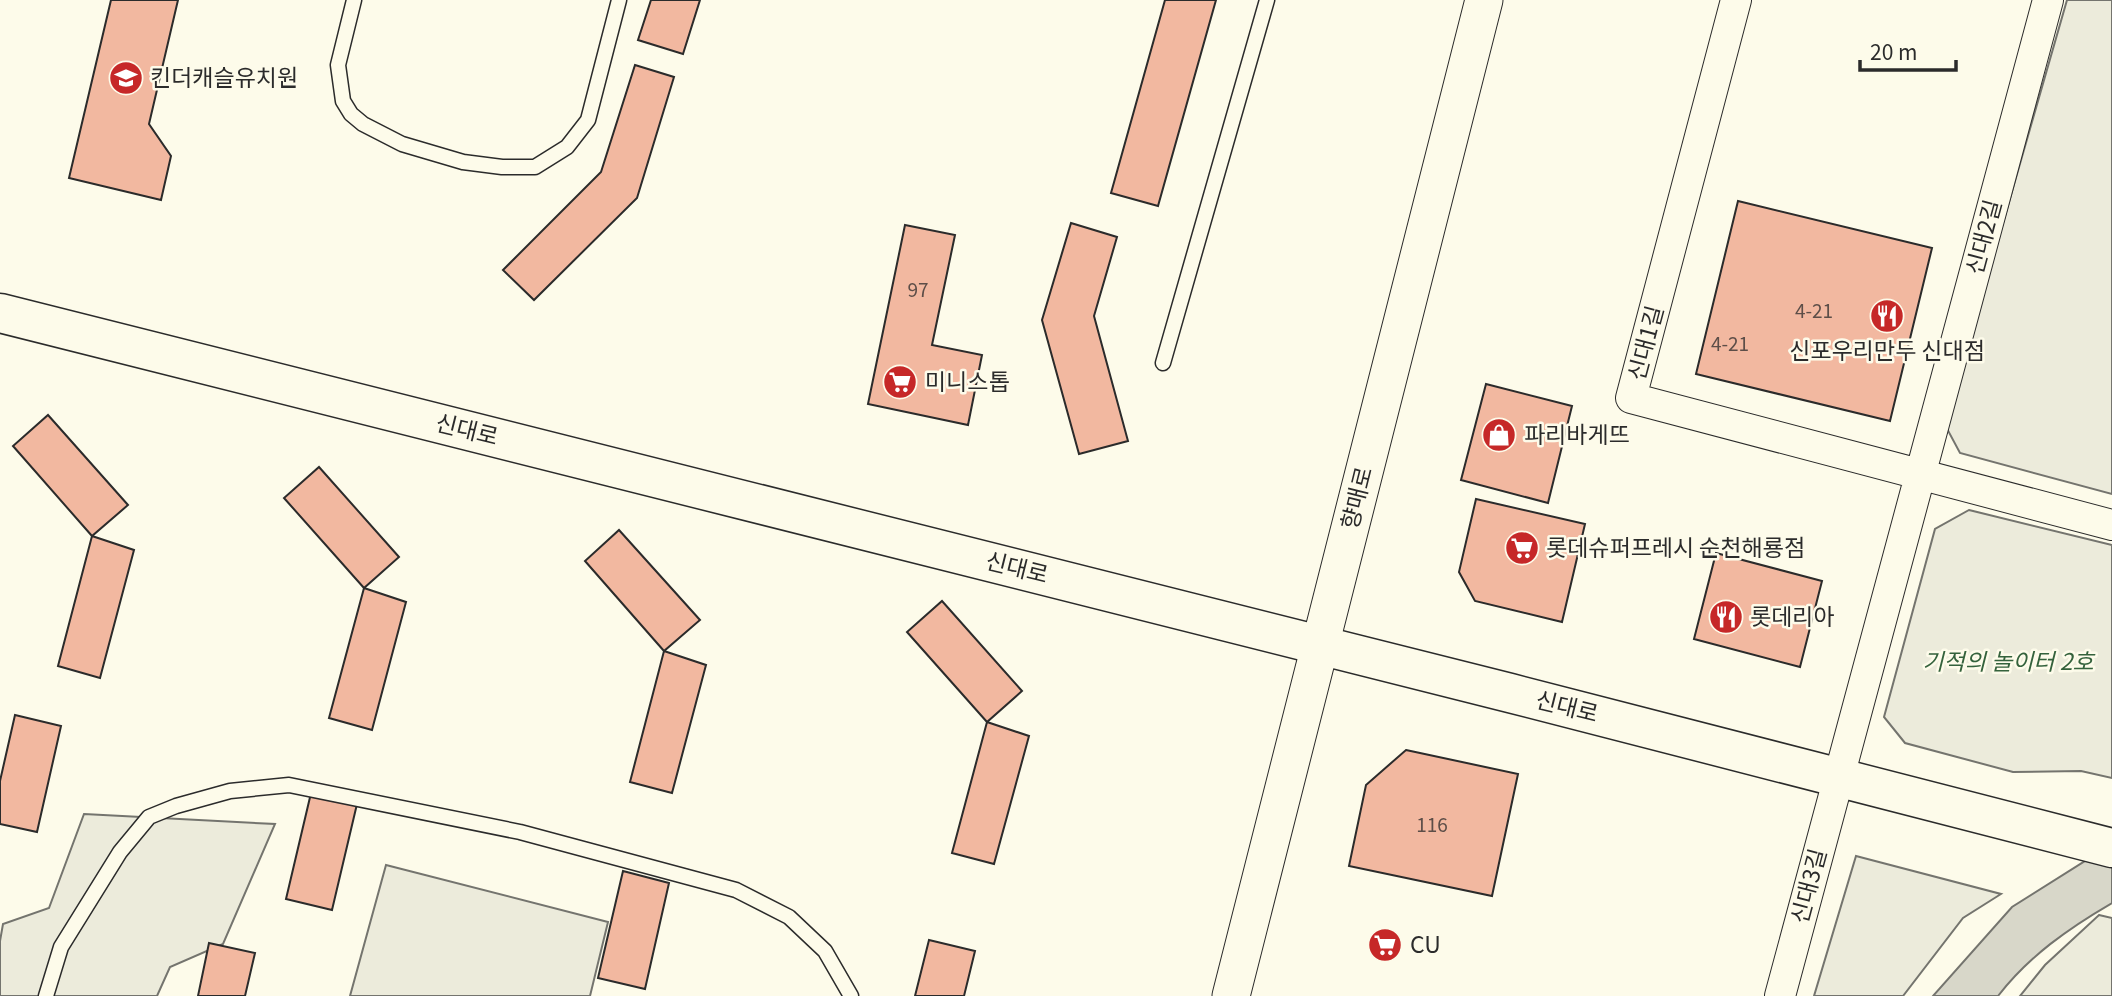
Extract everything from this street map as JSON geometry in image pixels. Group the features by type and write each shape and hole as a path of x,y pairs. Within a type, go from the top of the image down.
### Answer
{"main road":[{"name":"신대로","path":"0,313 1839,776 2112,848"}],"street":[{"name":"향매로","path":"1231,996 1484,0"},
{"name":"신대1길","path":"1736,0 1631,398 1920,474"},
{"name":"신대2길","path":"1839,776 2048,0"},
{"path":"1920,474 2112,525"},
{"name":"신대3길","path":"1780,996 1839,776"}],"lane":[{"path":"354,0 338,65 343,101 351,114 363,124 401,144 463,162 502,167 535,167 567,147 588,120 619,0"},
{"path":"1163,363 1267,0"},
{"path":"46,996 61,947 120,852 149,817 176,806 230,791 289,785 520,832 736,890 789,917 825,951 852,996"}],"green space":[{"path":"2067,0 2112,0 2112,494 1960,453 1945,425"},
{"name":"기적의 놀이터 2호","path":"1969,510 2112,545 2112,778 2081,771 2013,772 1905,743 1884,717 1935,529"},
{"path":"84,814 275,824 223,944 170,967 157,996 0,996 0,941 3,924 49,908"},
{"path":"1856,856 2001,894 1963,918 1903,996 1814,996"},
{"path":"386,865 608,922 590,996 350,996"},
{"path":"2099,915 2112,918 2112,996 2020,996 2045,965"}],"shaded area":[{"path":"2112,844 2112,903 2050,944 2023,968 1998,996 1933,996 2012,907"}],"building":[{"path":"111,0 178,0 149,124 171,156 161,200 69,178"},
{"path":"651,0 700,0 683,54 638,40"},
{"path":"1165,0 1216,0 1158,206 1111,193"},
{"path":"635,65 674,77 637,198 534,300 503,270 601,172"},
{"path":"1738,201 1932,248 1890,421 1696,374"},
{"path":"1071,223 1117,237 1094,316 1128,441 1079,454 1042,320"},
{"path":"905,225 955,235 932,345 982,355 968,425 868,404"},
{"path":"1486,384 1572,406 1548,503 1461,480"},
{"path":"48,415 128,505 92,536 13,446"},
{"path":"319,467 399,557 364,588 284,498"},
{"name":"롯데슈퍼프레시 순천해룡점","path":"1476,499 1585,524 1562,622 1475,601 1459,572"},
{"path":"619,530 700,620 664,651 585,561"},
{"path":"92,536 134,550 100,678 58,666"},
{"path":"1716,553 1822,581 1800,667 1694,639"},
{"path":"364,588 406,602 372,730 329,718"},
{"path":"942,601 1022,691 987,722 907,632"},
{"path":"664,651 706,665 672,793 630,782"},
{"path":"15,715 61,726 37,832 0,824 0,781"},
{"path":"987,722 1029,736 994,864 952,853"},
{"path":"1406,750 1518,774 1492,896 1349,866 1366,785"},
{"path":"311,793 357,804 332,910 286,899"},
{"path":"623,871 669,883 645,989 598,978"},
{"path":"929,940 975,951 964,996 915,996"},
{"path":"209,943 255,953 245,996 198,996"}],"place":[{"name":"킨더캐슬유치원","path":"126,78"},
{"name":"신포우리만두 신대점","path":"1887,316"},
{"name":"미니스톱","path":"900,382"},
{"name":"파리바게뜨","path":"1499,435"},
{"name":"롯데슈퍼프레시 순천해룡점","path":"1522,548"},
{"name":"롯데리아","path":"1726,617"},
{"name":"CU","path":"1385,945"}]}
